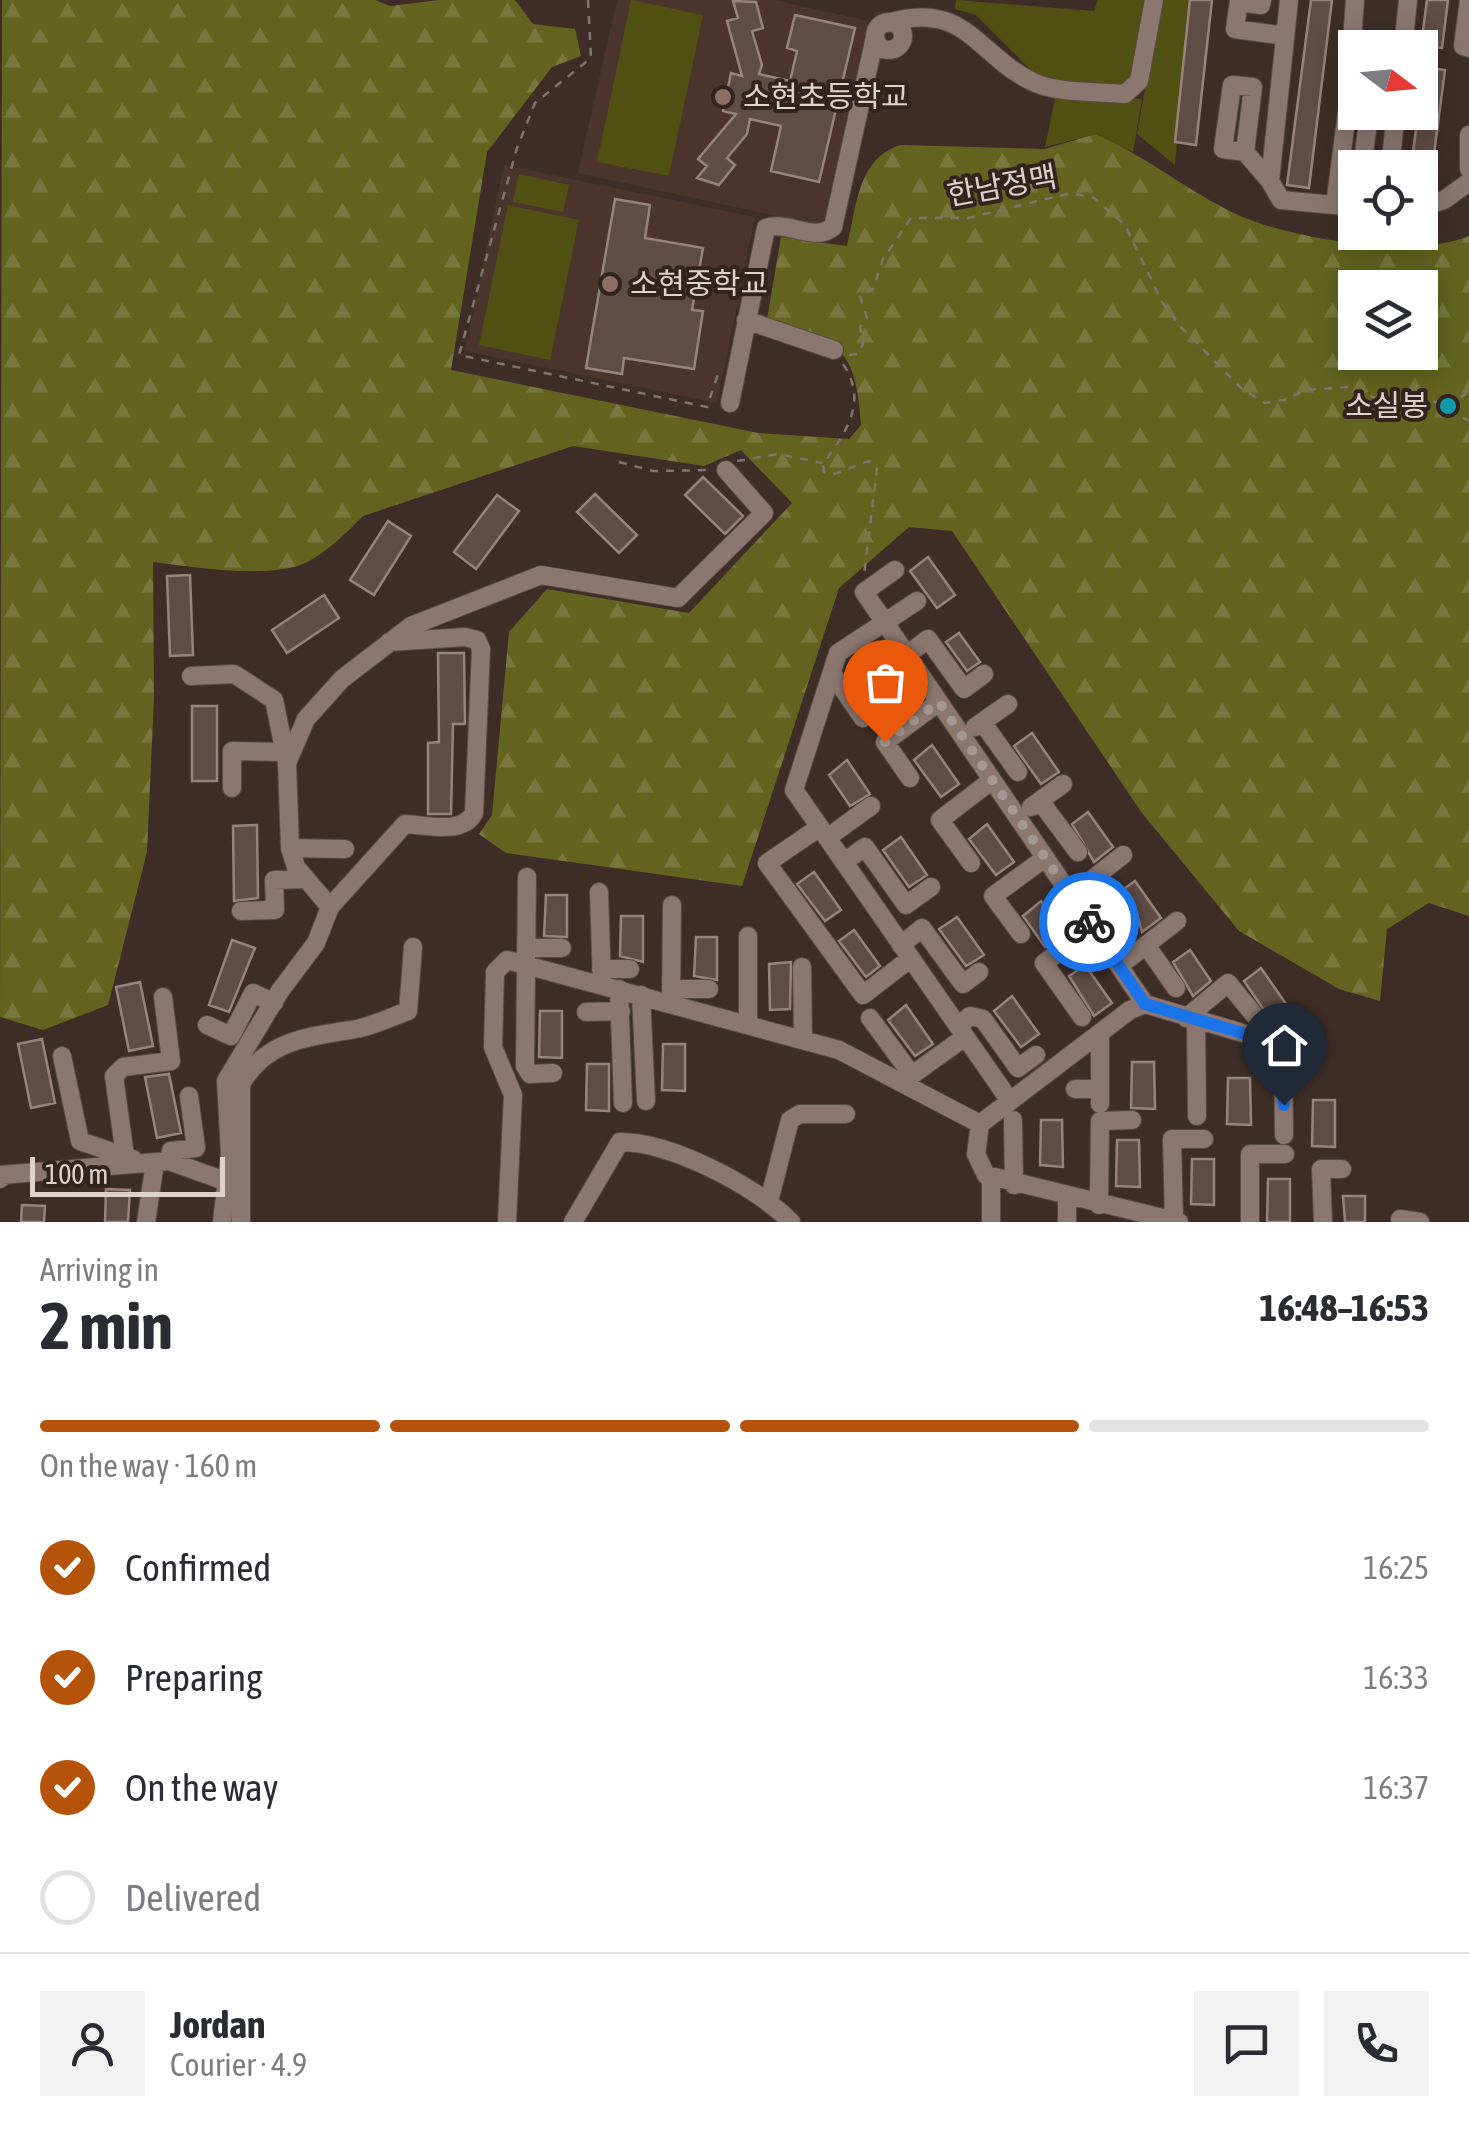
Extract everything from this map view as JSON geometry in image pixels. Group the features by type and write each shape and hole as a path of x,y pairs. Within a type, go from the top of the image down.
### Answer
{"street":[{"path":"881,30 926,17 962,24 1020,74 1040,85 1125,94 1139,81 1154,0"},
{"path":"1262,0 1262,5 1239,1 1235,29 1286,36"},
{"path":"1270,181 1290,0"},
{"path":"1353,30 1355,0"},
{"path":"1405,30 1408,0"},
{"path":"1469,0 1462,46 1469,48"},
{"path":"868,65 897,46 926,17"},
{"path":"881,30 882,49 897,46"},
{"path":"730,403 766,228 773,225 817,234 834,227 868,65 881,30"},
{"path":"1347,150 1347,112 1369,115 1364,150"},
{"path":"1469,135 1469,170"},
{"path":"1244,152 1281,200 1336,205 1338,199"},
{"path":"1438,202 1469,182"},
{"path":"746,320 834,350"},
{"path":"286,758 323,696 424,620 542,575 678,598 764,513 726,470"},
{"path":"894,570 864,592 1145,1004 1282,1045 1285,1144 1250,1154 1250,1222"},
{"path":"917,601 838,654 794,790 1012,1111 1014,1186"},
{"path":"222,1222 230,1154 226,1081 316,943 330,907 405,824 459,826 470,822 474,813 481,649 477,640 465,637 390,642"},
{"path":"906,655 928,639 964,689 984,674"},
{"path":"832,673 863,718"},
{"path":"191,676 234,674 274,700 286,758 290,848 306,879 330,907"},
{"path":"910,778 885,742 939,702"},
{"path":"962,736 1008,704"},
{"path":"278,720 303,726"},
{"path":"982,722 1018,772"},
{"path":"232,788 232,751 286,758"},
{"path":"971,863 940,820 992,780"},
{"path":"1018,818 1063,784"},
{"path":"1040,801 1078,852"},
{"path":"872,806 768,863 863,995 906,951 922,928 963,984 980,972"},
{"path":"844,862 865,847 906,905 931,887"},
{"path":"290,848 345,848"},
{"path":"1071,896 1123,855"},
{"path":"1021,934 993,896 1045,858"},
{"path":"528,878 525,1066 530,1074 552,1073"},
{"path":"1095,878 1127,921"},
{"path":"240,911 274,910 274,880 306,879"},
{"path":"599,892 607,981 621,1011 623,1103"},
{"path":"671,996 672,905"},
{"path":"1119,966 1176,921"},
{"path":"1082,1016 1044,963 1093,927"},
{"path":"748,936 748,1024"},
{"path":"1146,944 1176,988"},
{"path":"241,1222 241,1084 250,1068 272,1050 296,1039 360,1028 408,1011 413,947"},
{"path":"507,1222 513,1096 493,1047 495,972 507,960 562,948"},
{"path":"526,956 641,995 671,996 709,990"},
{"path":"802,967 803,1038"},
{"path":"607,981 630,969"},
{"path":"1197,1116 1191,1019 1228,982 1255,1016"},
{"path":"207,1024 231,1036 253,993 274,1003"},
{"path":"641,995 646,1100"},
{"path":"671,996 748,1024 840,1050 980,1124 1012,1111 1100,1033 1130,1010 1145,1004"},
{"path":"125,1156 112,1084 123,1067 171,1061 163,997"},
{"path":"586,1012 621,1011"},
{"path":"870,1018 912,1075 961,1031 970,1016 983,1019 1018,1068 1036,1055"},
{"path":"1076,1089 1100,1096 1100,1033"},
{"path":"62,1056 80,1141 225,1181"},
{"path":"0,1174 157,1162 171,1151 196,1148 190,1096"},
{"path":"768,1200 790,1120 800,1114 846,1114"},
{"path":"1099,1204 1100,1121 1132,1120"},
{"path":"980,1124 975,1140 978,1166 991,1178 1141,1218 1176,1221 1172,1139 1204,1139"},
{"path":"573,1222 620,1142 670,1154 744,1185 768,1200 791,1222"},
{"path":"146,1222 157,1162"},
{"path":"1323,1222 1322,1169 1342,1169"},
{"path":"991,1178 991,1222"},
{"path":"1067,1197 1067,1222"},
{"path":"1400,1219 1420,1222"}],"path":[{"path":"588,0 592,58 534,102 459,355 707,407 725,356"},
{"name":"한남정맥","path":"834,350 858,354 863,344 860,327 867,318 860,296 873,289 883,260 910,218 968,218 1071,193 1094,198 1125,225 1162,302 1211,359 1264,403 1306,390 1348,388 1383,401 1432,401 1454,406"},
{"path":"834,350 854,381 857,394 855,412 823,464 824,472 834,474 869,461 877,469 864,592"},
{"path":"1469,389 1454,406 1457,414 1469,421"}],"shaded area":[{"name":"소현초등학교","path":"617,0 774,0 868,21 824,222 818,225 578,173"},
{"path":"631,0 703,15 669,176 597,162"},
{"path":"956,0 1094,11 1098,0 1151,0 1140,69 1124,93 1038,77 976,15 955,9"},
{"path":"1161,0 1190,0 1175,165 1137,134"},
{"path":"1057,89 1142,99 1133,152 1096,134 1045,147"},
{"name":"소현중학교","path":"504,165 755,217 717,403 465,351"},
{"path":"519,174 569,185 563,212 513,202"},
{"path":"508,205 579,220 550,360 479,345"}],"green space":[{"path":"2,0 375,0 390,6 440,0 515,0 533,24 575,29 581,56 552,67 487,152 451,370 758,433 849,439 861,425 854,378 839,351 811,334 767,319 781,237 847,246 867,172 886,151 901,145 1045,149 1095,134 1236,214 1287,231 1338,241 1338,250 1438,250 1438,244 1469,236 1469,916 1429,903 1387,929 1380,1001 1339,989 1239,931 1142,813 952,531 909,527 839,588 742,886 506,853 479,834 492,815 509,632 547,589 689,613 792,503 741,450 704,466 573,446 363,516 322,553 294,567 242,571 153,562 154,698 147,852 108,1005 43,1030 0,1017"}],"building":[{"path":"1190,0 1212,0 1196,145 1175,142"},
{"path":"1311,0 1332,0 1309,188 1287,185"},
{"path":"1427,0 1448,0 1442,48 1438,48 1438,30 1423,30"},
{"path":"733,1 756,2 763,28 752,31 762,65 759,74 790,81 797,51 787,48 795,15 855,28 819,182 771,171 781,126 750,119 747,134 727,158 735,165 719,185 697,178 707,166 698,159 736,114 723,111 731,73 742,76 727,21 738,18"},
{"path":"1438,69 1445,70 1438,124"},
{"path":"1416,130 1437,130 1435,150 1413,150"},
{"path":"615,199 650,205 645,238 703,248 692,310 703,311 694,369 624,358 622,374 586,368"},
{"path":"703,477 743,516 725,534 685,495"},
{"path":"595,494 637,535 619,553 577,512"},
{"path":"497,495 519,511 476,569 454,552"},
{"path":"388,521 411,536 374,595 350,580"},
{"path":"928,557 955,595 937,608 910,571"},
{"path":"190,575 193,655 170,656 167,576"},
{"path":"324,595 339,618 287,653 272,630"},
{"path":"959,633 980,662 967,671 946,642"},
{"path":"438,653 464,653 465,724 453,724 451,814 428,814 428,743 439,742"},
{"path":"877,669 904,707 886,720 859,683"},
{"path":"192,706 217,706 217,781 192,781"},
{"path":"1032,733 1059,772 1041,784 1014,746"},
{"path":"932,745 959,784 941,797 914,760"},
{"path":"847,760 870,794 850,806 829,775"},
{"path":"1088,812 1113,847 1094,862 1072,824"},
{"path":"987,824 1014,862 996,875 969,839"},
{"path":"257,825 258,898 234,901 233,826"},
{"path":"901,837 927,875 909,887 883,850"},
{"path":"814,872 841,910 825,921 797,884"},
{"path":"1135,881 1161,918 1142,932 1137,914 1121,891"},
{"path":"546,895 567,895 567,937 544,936"},
{"path":"1041,901 1064,933 1045,947 1023,916"},
{"path":"621,916 643,916 643,962 620,956"},
{"path":"957,917 984,955 966,966 939,929"},
{"path":"854,930 880,966 866,977 839,941"},
{"path":"696,937 717,937 717,980 694,976"},
{"path":"232,940 255,948 229,1012 209,1005"},
{"path":"1190,950 1211,981 1193,996 1173,962"},
{"path":"791,962 790,1009 770,1010 769,964"},
{"path":"1085,965 1112,1003 1094,1016 1069,976"},
{"path":"1261,968 1288,1007 1270,1019 1244,981"},
{"path":"140,982 153,1046 129,1051 116,987"},
{"path":"1012,996 1039,1034 1021,1047 994,1011"},
{"path":"906,1005 933,1044 915,1056 888,1020"},
{"path":"540,1011 562,1011 562,1058 539,1057"},
{"path":"42,1039 55,1103 31,1108 18,1044"},
{"path":"663,1044 685,1044 685,1091 662,1090"},
{"path":"1132,1062 1154,1062 1155,1109 1131,1108"},
{"path":"587,1064 609,1064 609,1111 586,1110"},
{"path":"169,1074 181,1133 157,1138 145,1077"},
{"path":"1228,1078 1250,1078 1251,1125 1227,1124"},
{"path":"1313,1100 1335,1100 1335,1147 1312,1146"},
{"path":"1041,1120 1062,1120 1063,1167 1040,1165"},
{"path":"1117,1140 1139,1140 1140,1187 1116,1186"},
{"path":"1192,1159 1214,1159 1214,1205 1191,1204"},
{"path":"1268,1179 1290,1179 1290,1222 1267,1222"},
{"path":"106,1189 130,1190 128,1222 105,1222"},
{"path":"1343,1196 1365,1196 1365,1222 1345,1222"},
{"path":"22,1205 45,1206 44,1222 21,1222"}],"way so far":[{"path":"885,742 939,702 1089,922"}],"place":[{"name":"소현초등학교","path":"723,97"},
{"name":"소현중학교","path":"610,284"},
{"name":"소실봉","path":"1448,406"}],"route":[{"path":"1089,922 1145,1004 1282,1045 1284,1105"}]}
